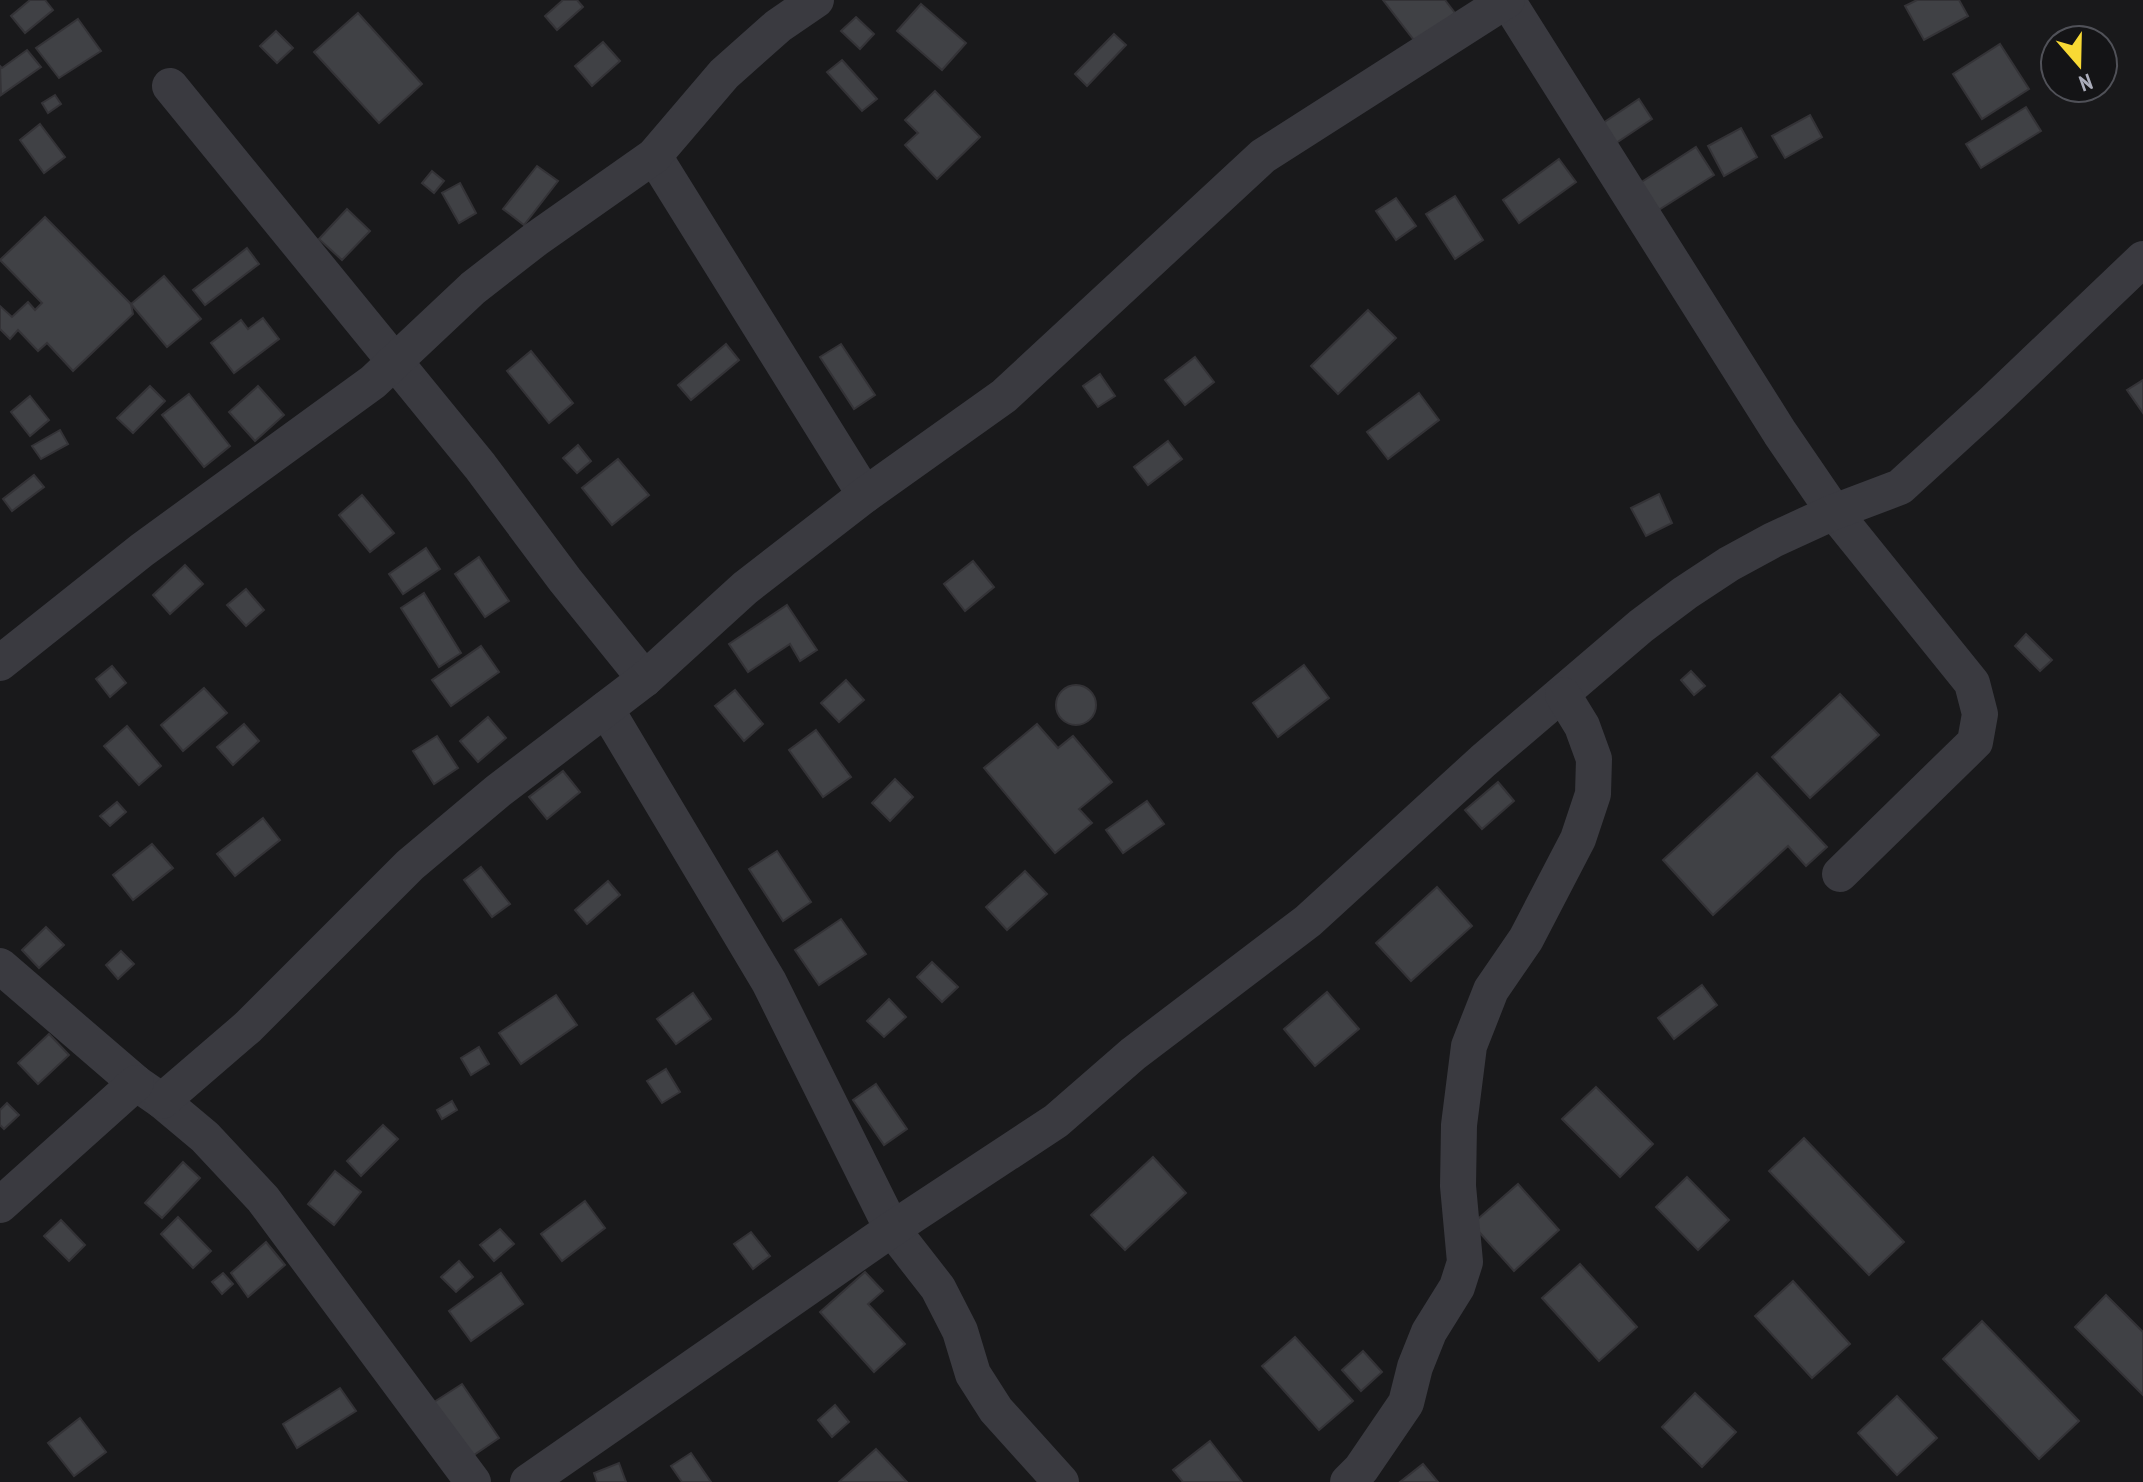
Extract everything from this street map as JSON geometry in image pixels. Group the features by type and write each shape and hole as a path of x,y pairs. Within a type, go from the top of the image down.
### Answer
{"street":[{"path":"0,663 131,558 373,382 473,288 536,239 654,156 724,74 778,26 816,0"},
{"path":"0,1205 149,1092 248,1027 410,865 498,791 645,679 745,588 865,495 1004,396 1263,156 1507,0 1780,433 1834,512 1972,683 1980,714 1975,742 1840,874"},
{"path":"170,86 395,361 645,679"},
{"path":"654,156 865,495"},
{"path":"528,1482 892,1229 1056,1121 1133,1054 1308,921 1483,761 1641,626 1685,593 1740,558 1834,512 1900,487 2143,259"},
{"path":"1348,1482 1361,1469 1406,1403 1415,1367 1429,1332 1457,1287 1465,1262 1458,1186 1459,1140 1469,1046 1491,990 1526,939 1578,839 1593,794 1594,759 1582,726 1563,695"},
{"path":"606,709 769,982 892,1229 938,1288 960,1331 973,1374 996,1410 1061,1482"},
{"path":"0,966 205,1137 263,1199 473,1482"}],"building":[{"path":"30,0 45,0 53,10 25,33 11,16"},
{"path":"563,0 577,0 583,7 557,30 545,16"},
{"path":"1383,0 1445,0 1455,13 1417,44"},
{"path":"1917,0 1959,0 1968,16 1924,40 1905,6"},
{"path":"921,4 966,43 942,70 897,31"},
{"path":"358,13 422,84 379,123 314,52"},
{"path":"856,17 874,34 860,49 841,31"},
{"path":"78,19 101,51 59,78 36,48"},
{"path":"276,31 293,48 277,63 260,46"},
{"path":"1114,34 1126,45 1087,86 1075,74"},
{"path":"603,42 620,61 592,86 575,66"},
{"path":"2000,44 2029,89 1982,119 1953,74"},
{"path":"27,50 41,67 1,95 0,66 2,68"},
{"path":"842,60 877,99 862,111 827,72"},
{"path":"935,91 980,137 937,179 905,145 918,133 905,120"},
{"path":"55,95 61,104 48,113 42,103"},
{"path":"1639,99 1652,119 1610,147 1597,127"},
{"path":"2026,107 2041,131 1981,168 1966,144"},
{"path":"1810,115 1822,137 1785,158 1772,136"},
{"path":"40,124 65,157 44,173 20,140"},
{"path":"1741,128 1757,157 1724,176 1708,146"},
{"path":"1696,147 1714,175 1657,211 1640,183"},
{"path":"1559,159 1576,182 1519,223 1503,200"},
{"path":"537,166 558,181 524,225 503,209"},
{"path":"432,171 444,181 434,193 422,183"},
{"path":"460,183 476,213 459,223 442,193"},
{"path":"1455,196 1483,240 1455,259 1426,214"},
{"path":"1396,198 1416,226 1396,240 1376,211"},
{"path":"347,209 370,231 342,260 319,239"},
{"path":"45,217 131,304 133,314 73,371 47,343 38,351 18,330 10,339 0,329 0,306 12,317 28,302 35,310 42,303 0,260"},
{"path":"247,248 259,264 205,305 193,290"},
{"path":"164,276 201,319 167,347 131,304"},
{"path":"1368,310 1396,338 1338,394 1311,366"},
{"path":"263,318 279,339 234,373 211,343 241,320 248,329"},
{"path":"726,344 739,360 691,400 678,385"},
{"path":"841,344 875,395 854,409 820,357"},
{"path":"531,351 573,403 549,423 507,371"},
{"path":"1195,357 1214,382 1185,405 1165,380"},
{"path":"1100,374 1115,396 1098,407 1083,386"},
{"path":"2143,380 2143,413 2127,390"},
{"path":"150,386 165,401 133,433 117,418"},
{"path":"258,386 284,415 255,441 229,412"},
{"path":"1419,393 1439,420 1388,459 1367,432"},
{"path":"189,394 230,446 204,467 162,415"},
{"path":"30,396 49,420 30,436 11,412"},
{"path":"60,430 68,444 41,459 32,446"},
{"path":"1168,441 1182,459 1148,485 1134,467"},
{"path":"578,445 591,461 577,473 563,458"},
{"path":"618,459 649,495 612,525 582,488"},
{"path":"34,475 44,487 12,511 3,499"},
{"path":"1659,494 1672,523 1646,536 1631,508"},
{"path":"362,495 394,533 370,552 339,515"},
{"path":"426,548 440,569 403,594 389,574"},
{"path":"479,557 509,601 485,617 455,574"},
{"path":"973,561 994,587 965,611 944,584"},
{"path":"185,565 203,584 170,614 153,595"},
{"path":"246,589 264,610 246,626 227,605"},
{"path":"424,593 461,653 439,667 401,608"},
{"path":"787,605 817,650 800,661 790,644 748,672 729,644"},
{"path":"2026,634 2052,660 2040,671 2015,646"},
{"path":"481,646 499,672 451,706 432,680"},
{"path":"1304,665 1329,698 1278,737 1253,703"},
{"path":"112,666 126,683 110,697 96,679"},
{"path":"1691,671 1705,686 1694,695 1681,680"},
{"path":"846,680 864,700 839,722 821,703"},
{"path":"1076,685 1090,691 1096,705 1090,719 1076,725 1062,719 1056,705 1062,691"},
{"path":"204,688 227,713 183,751 161,725"},
{"path":"735,690 763,724 744,741 715,706"},
{"path":"1840,694 1879,735 1810,798 1772,757"},
{"path":"488,717 506,738 478,762 460,741"},
{"path":"244,724 259,741 233,765 217,747"},
{"path":"1037,724 1058,748 1073,736 1112,782 1079,809 1092,823 1055,853 984,768"},
{"path":"127,726 161,766 139,785 104,746"},
{"path":"816,730 851,777 823,797 789,750"},
{"path":"437,736 458,768 434,784 413,751"},
{"path":"563,771 580,792 547,819 529,797"},
{"path":"1757,773 1827,847 1806,866 1788,846 1713,915 1663,860"},
{"path":"895,779 913,797 890,821 872,803"},
{"path":"1498,782 1514,801 1482,829 1465,810"},
{"path":"1147,801 1164,824 1123,853 1106,830"},
{"path":"117,802 126,812 110,826 100,816"},
{"path":"263,818 280,840 235,876 217,854"},
{"path":"152,844 173,868 133,900 113,875"},
{"path":"777,851 811,902 783,921 749,869"},
{"path":"481,867 510,904 492,917 464,880"},
{"path":"1025,871 1047,894 1007,930 986,907"},
{"path":"608,881 620,895 587,924 575,910"},
{"path":"1437,887 1472,926 1411,981 1376,943"},
{"path":"841,919 866,954 819,985 795,950"},
{"path":"46,927 64,945 39,968 22,950"},
{"path":"121,951 134,964 118,979 106,965"},
{"path":"932,962 958,987 942,1002 917,977"},
{"path":"1702,985 1717,1005 1674,1039 1658,1018"},
{"path":"1327,992 1359,1029 1315,1066 1284,1029"},
{"path":"693,993 711,1019 676,1044 657,1019"},
{"path":"556,995 577,1025 521,1064 499,1033"},
{"path":"889,999 906,1017 884,1037 867,1021"},
{"path":"49,1034 69,1055 38,1084 18,1063"},
{"path":"479,1047 489,1064 471,1075 461,1058"},
{"path":"666,1069 680,1092 662,1103 647,1081"},
{"path":"876,1084 907,1129 884,1145 853,1100"},
{"path":"1596,1087 1653,1144 1620,1177 1562,1119"},
{"path":"452,1101 457,1110 442,1119 437,1110"},
{"path":"7,1103 19,1115 4,1129 0,1125 0,1110"},
{"path":"383,1125 398,1139 361,1176 347,1161"},
{"path":"1804,1138 1904,1242 1869,1275 1769,1171"},
{"path":"1153,1157 1186,1193 1125,1250 1091,1215"},
{"path":"183,1162 200,1178 162,1218 145,1203"},
{"path":"335,1171 361,1192 334,1225 308,1204"},
{"path":"1687,1177 1729,1220 1698,1250 1656,1207"},
{"path":"1518,1184 1559,1230 1514,1271 1472,1224"},
{"path":"585,1201 605,1228 562,1261 541,1234"},
{"path":"178,1217 211,1251 193,1268 161,1234"},
{"path":"61,1220 85,1245 69,1261 44,1236"},
{"path":"500,1229 514,1244 494,1261 480,1245"},
{"path":"751,1232 770,1256 753,1269 734,1244"},
{"path":"266,1242 285,1265 248,1297 231,1273"},
{"path":"459,1261 473,1277 456,1292 441,1277"},
{"path":"1580,1264 1637,1327 1599,1361 1542,1298"},
{"path":"865,1272 883,1291 868,1304 905,1344 874,1372 820,1312"},
{"path":"223,1273 233,1284 222,1294 212,1282"},
{"path":"501,1273 523,1304 471,1341 449,1311"},
{"path":"1793,1281 1850,1344 1812,1378 1755,1316"},
{"path":"2106,1295 2143,1332 2143,1395 2075,1327"},
{"path":"1982,1321 2079,1421 2039,1459 1943,1359"},
{"path":"1295,1337 1353,1401 1319,1430 1262,1366"},
{"path":"1363,1351 1382,1372 1361,1391 1342,1370"},
{"path":"462,1384 499,1438 468,1459 431,1404"},
{"path":"340,1388 356,1411 297,1448 283,1424"},
{"path":"1695,1393 1736,1432 1702,1467 1662,1427"},
{"path":"1897,1396 1937,1438 1897,1475 1858,1433"},
{"path":"835,1405 849,1422 832,1437 818,1420"},
{"path":"80,1418 106,1452 74,1476 48,1443"},
{"path":"1210,1441 1242,1482 1183,1482 1173,1470"},
{"path":"876,1449 907,1482 839,1482"},
{"path":"691,1453 711,1482 682,1482 671,1466"},
{"path":"619,1463 626,1482 597,1482 594,1473"},
{"path":"1423,1464 1438,1482 1400,1482"}]}
